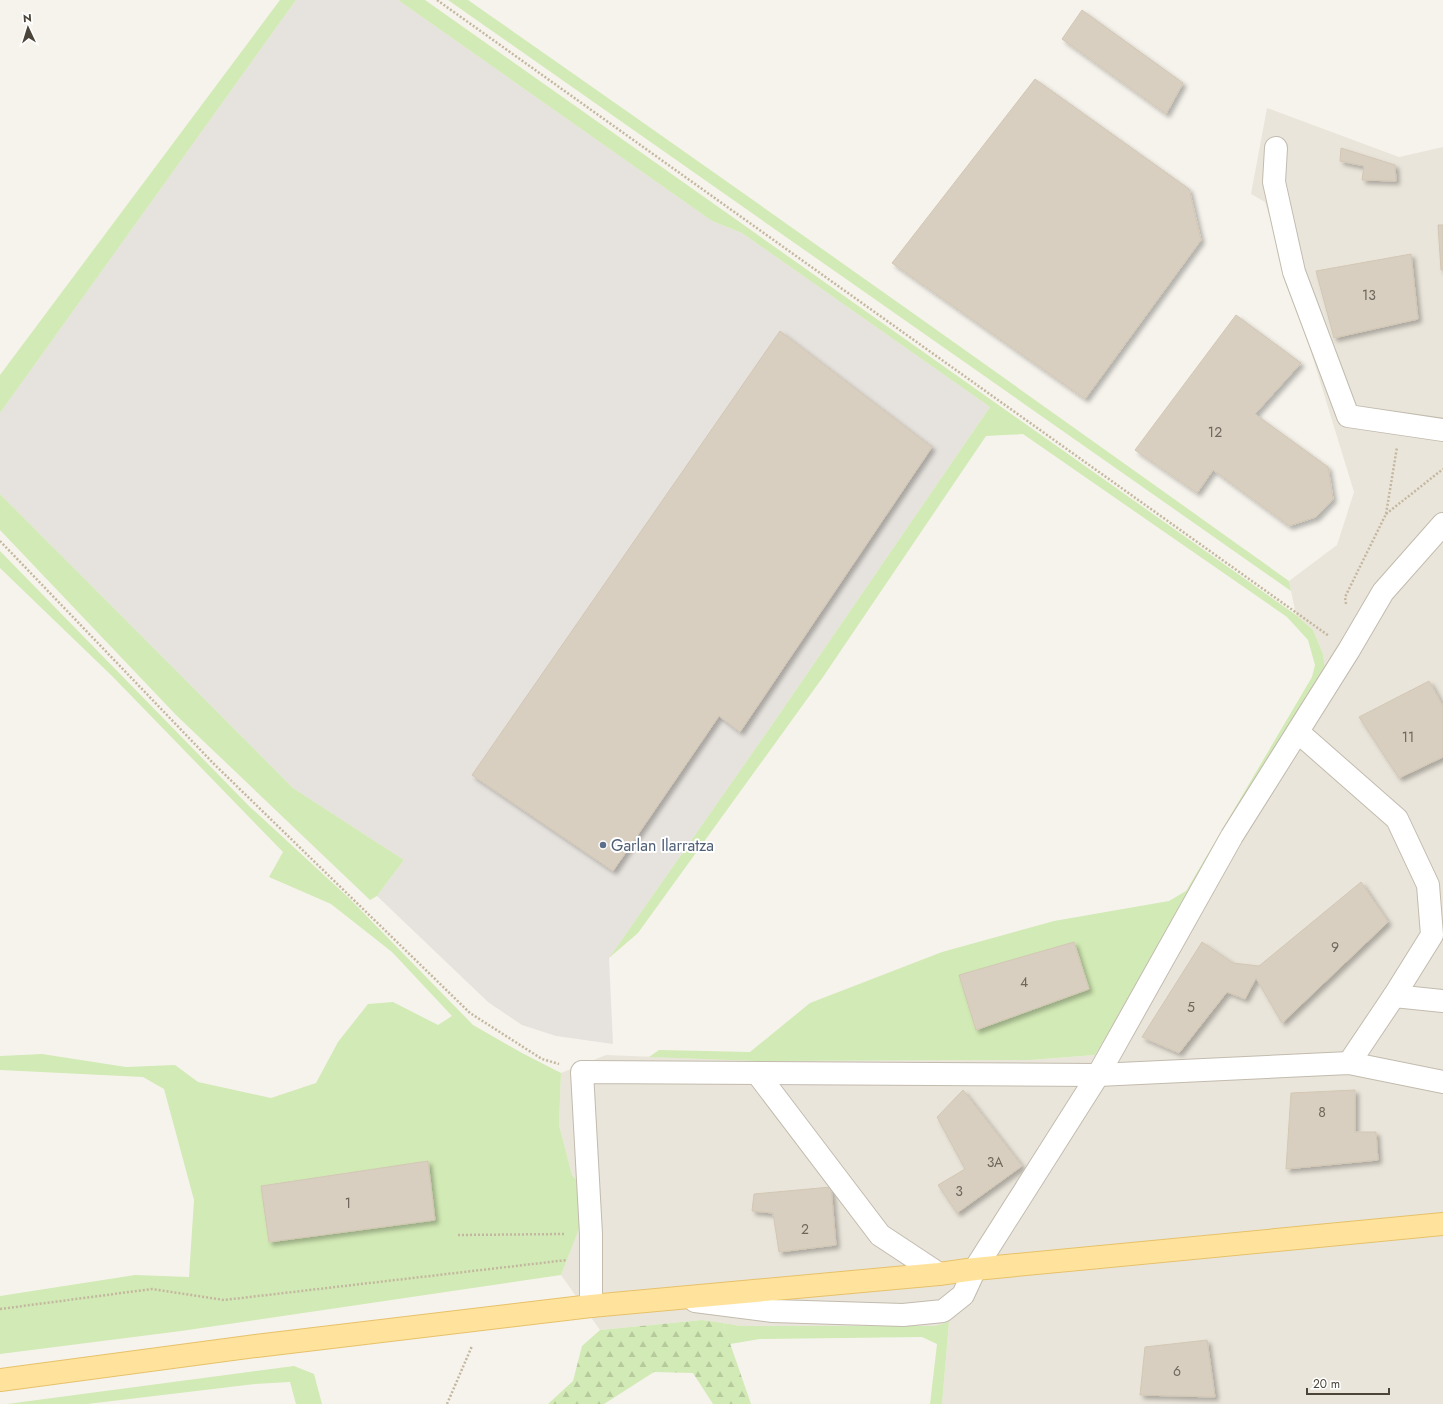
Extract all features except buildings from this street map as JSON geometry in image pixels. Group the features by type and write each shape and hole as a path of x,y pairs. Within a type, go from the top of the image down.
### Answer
{"main road":[{"path":"0,1380 264,1345 591,1306 939,1274 975,1269 1443,1224"}],"street":[{"path":"1276,148 1274,182 1294,272 1348,416 1443,430"},
{"path":"674,1298 772,1311 903,1315 943,1311 963,1295 975,1269 1098,1075 1232,836 1349,650 1383,592 1443,524"},
{"path":"1298,732 1397,819 1428,885 1432,935 1394,996 1349,1063"},
{"path":"1394,996 1443,1001"},
{"path":"591,1306 592,1257 582,1072 1098,1075 1349,1063 1443,1082"},
{"path":"757,1073 880,1235 939,1274"}],"path":[{"path":"437,0 1349,650"},
{"path":"1346,605 1345,597 1386,514 1401,424"},
{"path":"1386,514 1443,468"},
{"path":"0,541 213,763 470,1013 542,1059 582,1072"},
{"path":"458,1235 591,1234"},
{"path":"0,1309 152,1289 224,1300 592,1257"},
{"path":"447,1404 484,1319"}],"shaded area":[{"path":"296,0 398,0 712,221 742,233 990,407 774,722 609,958 613,1044 556,1036 522,1025 488,1002 377,896 404,860 293,788 0,494 0,413"},
{"path":"1267,108 1399,157 1443,147 1443,1404 942,1404 949,1322 936,1326 741,1326 702,1320 600,1330 561,1275 582,1220 582,1186 572,1175 559,1125 561,1073 606,1055 756,1061 1030,1060 1095,1055 1326,675 1323,654 1313,630 1296,615 1289,581 1337,545 1354,492 1265,202 1251,194"}],"green space":[{"path":"280,0 296,0 0,413 0,375"},
{"path":"398,0 425,0 1296,615 1313,630 1323,654 1326,675 1095,1055 1030,1060 756,1061 649,1057 659,1050 750,1052 810,1003 942,952 1054,921 1169,901 1186,891 1312,677 1315,665 1308,640 1287,617 1023,434 986,436 823,677 638,933 609,958 774,722 990,407 742,233 712,221"},
{"path":"448,0 468,0 571,72 1289,581 1291,591"},
{"path":"0,494 293,788 404,860 377,896 370,900 176,715 0,530"},
{"path":"0,551 249,806 350,899 473,1025 561,1073 559,1125 572,1175 582,1186 582,1221 561,1275 181,1331 0,1354 0,1296 135,1275 189,1277 194,1200 164,1089 143,1077 0,1070 0,1056 42,1054 126,1067 175,1065 198,1082 271,1098 316,1083 338,1042 368,1004 393,1002 438,1025 452,1016 392,952 331,904 269,877 283,852 112,676 0,568"},
{"path":"702,1320 723,1323 751,1404 713,1404 693,1373 654,1372 604,1404 548,1404 573,1381 582,1346 600,1330"},
{"path":"949,1322 942,1404 930,1404 937,1344 922,1337 760,1339 730,1344 723,1323 741,1326 935,1326"},
{"path":"294,1366 314,1374 322,1404 296,1404 290,1382 255,1384 87,1404 7,1404"}],"place":[{"name":"Garlan Ilarratza","path":"603,845"}]}
